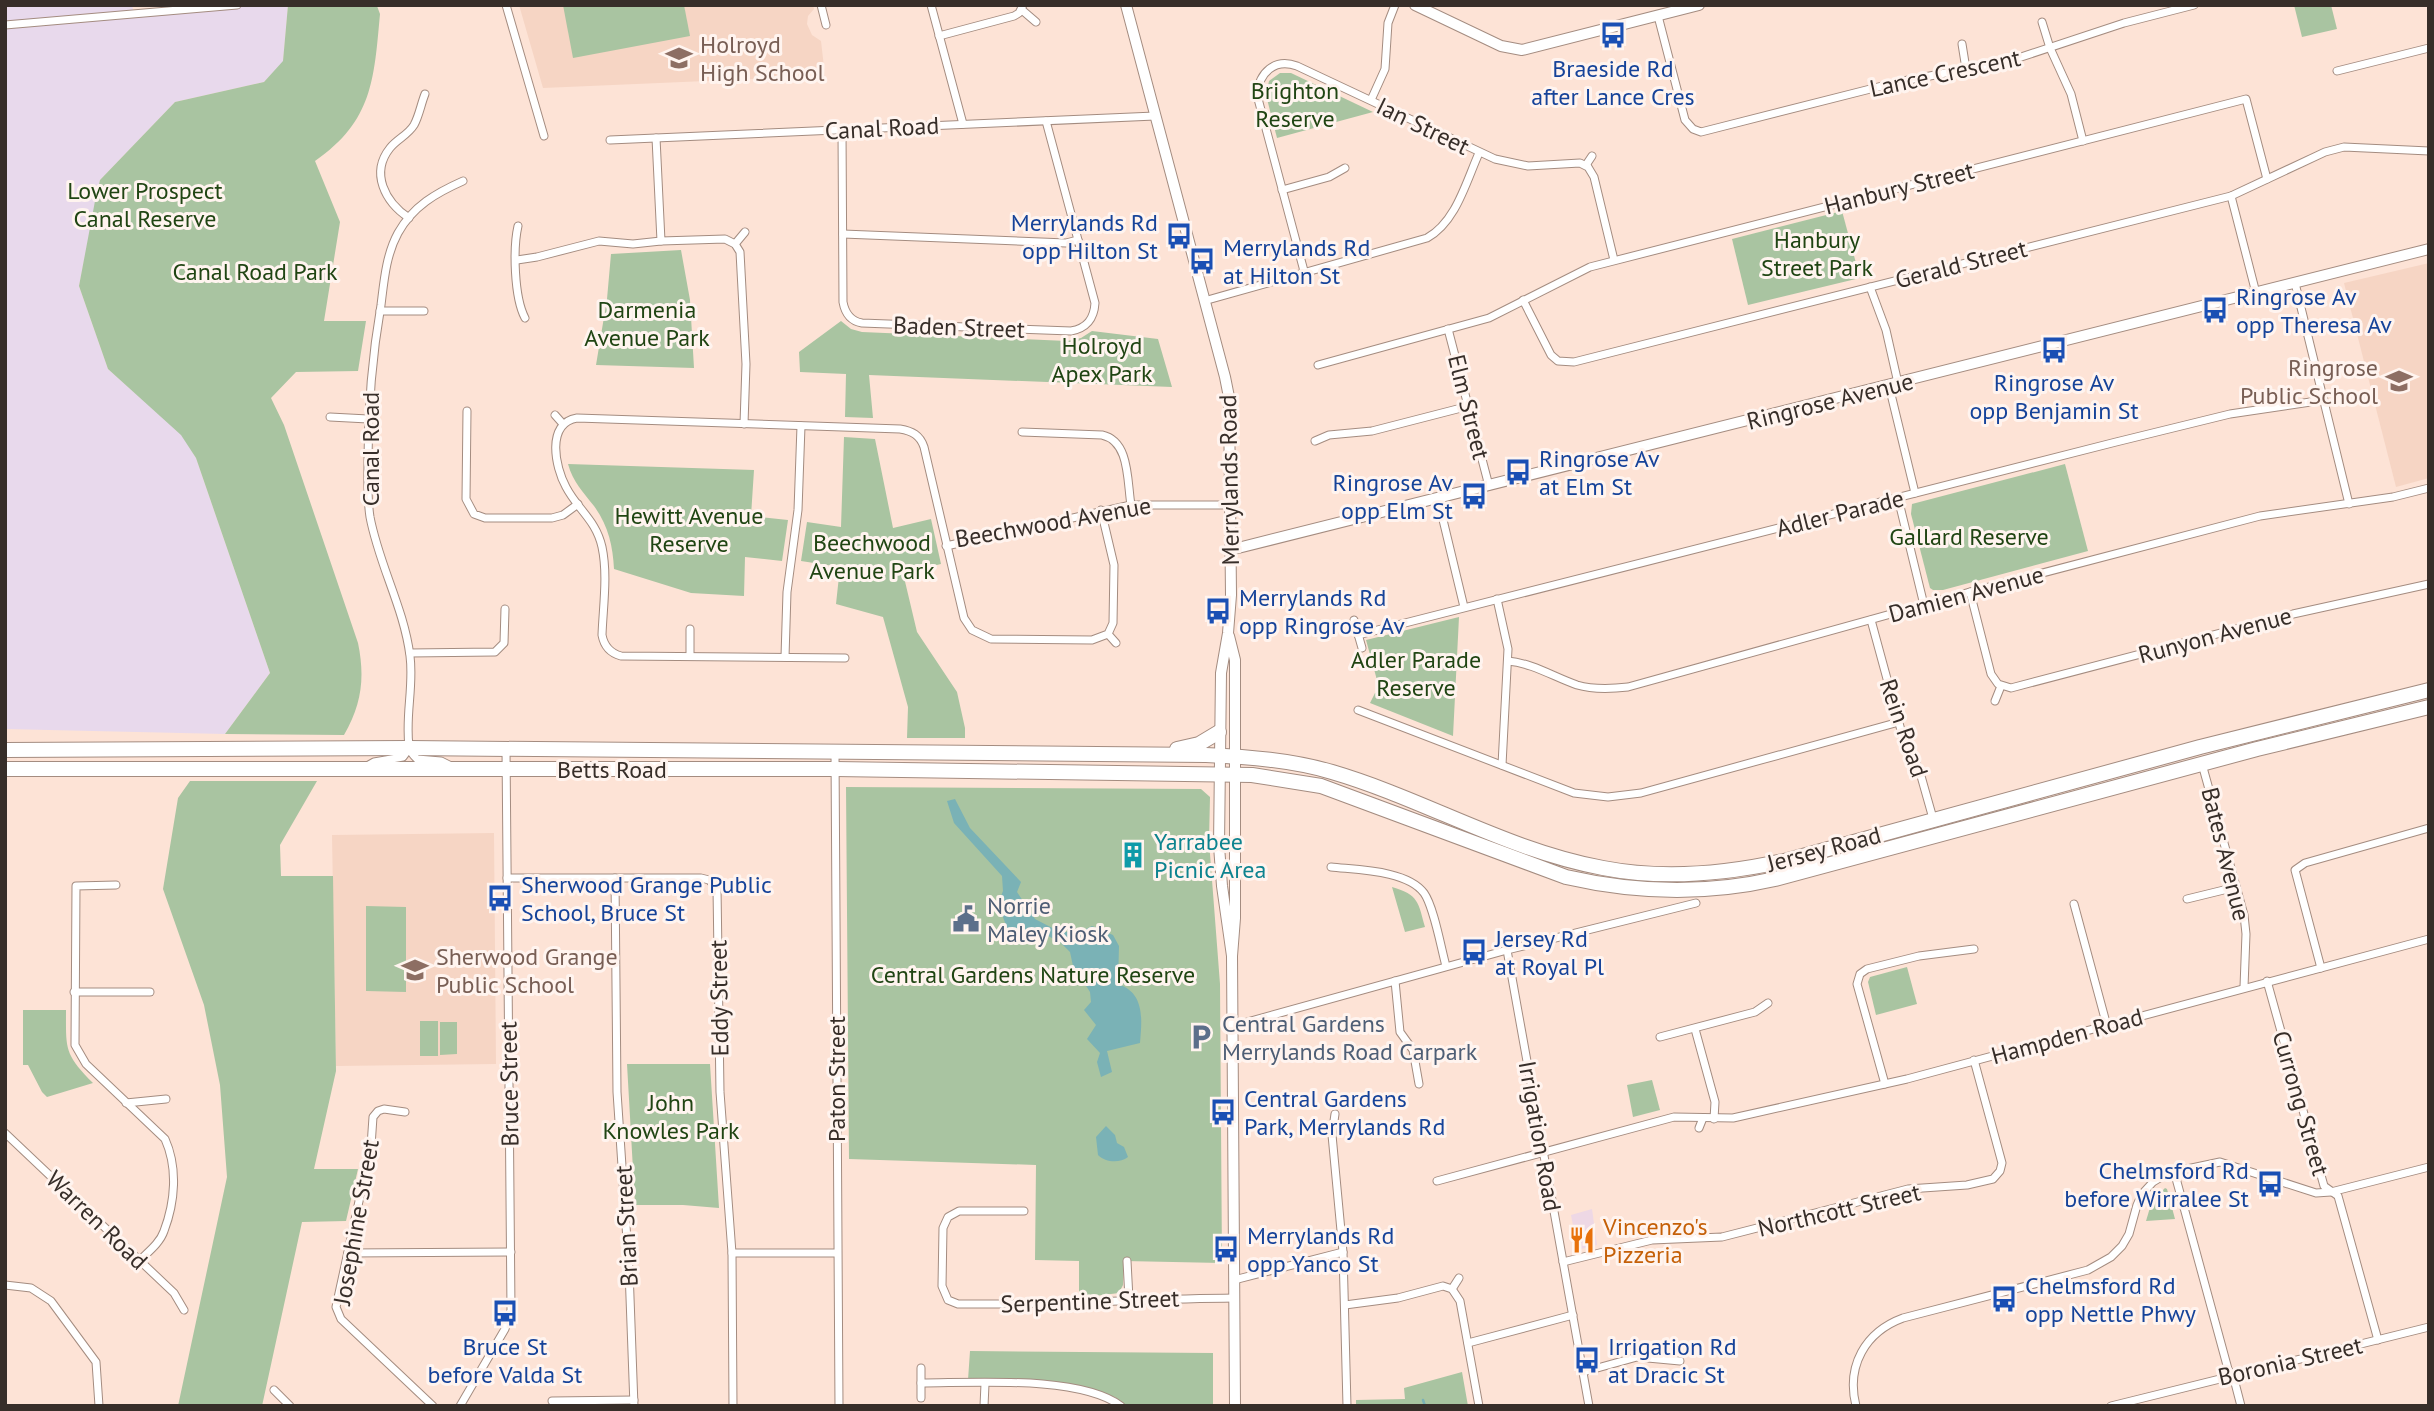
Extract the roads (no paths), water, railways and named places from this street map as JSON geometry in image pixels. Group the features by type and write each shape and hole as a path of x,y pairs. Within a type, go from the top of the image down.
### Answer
{"highway":[{"name":"Jersey Road","path":"1220,755 1278,760 1331,772 1545,852 1592,866 1640,873 1684,875 1750,869 2315,717 2429,690"},
{"name":"Jersey Road","path":"1220,775 1272,777 1321,786 1543,870 1589,882 1645,890 1706,890 1749,885 2202,764 2429,707"},
{"path":"1159,755 1172,749 1199,744 1219,732"},
{"name":"Betts Road","path":"5,750 409,748 1220,755"},
{"name":"Betts Road","path":"5,769 835,769 1220,775"}],"main road":[{"name":"Merrylands Road","path":"1126,5 1227,384 1231,595 1228,633 1222,659 1219,732 1222,886 1232,956"},
{"path":"1415,5 1500,46 1517,50 1533,49 1699,5"},
{"name":"Ringrose Avenue","path":"1230,550 2429,249"},
{"name":"Merrylands Road","path":"1228,633 1235,660 1236,918 1232,956 1235,1406"}],"street":[{"path":"5,25 237,5"},
{"path":"506,5 544,136"},
{"path":"821,5 827,25"},
{"path":"931,5 963,124"},
{"path":"1371,100 1386,64 1388,23 1395,5"},
{"name":"Lance Crescent","path":"1658,16 1685,120 1691,133 1898,82 2009,61 2124,23 2194,5"},
{"path":"939,36 1014,16 1022,8 1036,23"},
{"path":"2042,22 2050,48 2071,94 2084,141"},
{"path":"1962,44 1966,69"},
{"path":"2337,71 2429,48"},
{"name":"Ian Street","path":"1304,271 1258,98 1258,86 1266,71 1281,63 1293,64 1479,153 1502,161 1528,166 1577,163 1586,165"},
{"path":"409,218 397,209 385,194 381,168 389,149 414,124 425,94"},
{"name":"Hanbury Street","path":"1318,365 1489,317 1581,270 1615,260 2246,99 2267,179"},
{"name":"Canal Road","path":"610,140 1155,116"},
{"name":"Baden Street","path":"842,130 843,302 847,314 855,321 1076,331 1086,326 1095,309 1046,121"},
{"path":"656,138 661,241"},
{"name":"Gerald Street","path":"1523,300 1551,355 1558,361 1570,363 2231,196 2325,152 2344,147 2429,151"},
{"path":"1204,301 1304,271 1418,242 1435,233 1451,215 1479,153"},
{"path":"1592,156 1586,165 1594,177 1615,260"},
{"path":"1282,190 1329,177 1345,168"},
{"name":"Canal Road","path":"409,748 412,672 410,653 405,628 373,532 368,497 370,376 388,261 396,237 409,218 437,192 463,181"},
{"path":"2231,196 2256,293"},
{"path":"519,226 516,240 519,303 525,318"},
{"path":"735,244 746,232"},
{"path":"843,234 1066,243 1078,240"},
{"path":"517,260 599,241 626,244 721,239 735,244 741,258 746,364 744,424"},
{"path":"2295,283 2350,503"},
{"path":"1870,287 1886,330 1915,493"},
{"path":"380,311 424,310"},
{"name":"Elm Street","path":"1448,329 1489,486"},
{"name":"Adler Parade","path":"1358,635 2230,414 2324,400"},
{"path":"1315,441 1329,435 1372,431 1469,406"},
{"path":"467,411 466,499 469,514 485,518 549,519 563,515 578,504"},
{"path":"555,415 563,424 557,434 558,466 565,486 592,521 603,548 602,635 608,649 621,656 845,658"},
{"path":"330,417 368,419"},
{"name":"Beechwood Avenue","path":"563,424 577,418 900,429 919,432 946,546 1131,505 1230,505"},
{"path":"785,657 788,583 798,510 801,426"},
{"path":"1023,432 1118,437 1131,505"},
{"name":"Damien Avenue","path":"1508,661 1521,663 1582,686 1612,689 1628,687 1970,592 2260,516 2398,496 2429,488"},
{"path":"1898,498 1924,605"},
{"path":"1438,499 1464,607"},
{"path":"946,546 964,618 972,630 991,639 1092,640 1108,634 1113,623 1114,565 1101,510"},
{"name":"Runyon Avenue","path":"2001,686 2015,687 2293,614 2429,584"},
{"path":"1970,592 1991,674 2001,686 1995,701"},
{"path":"1497,599 1507,642 1508,661 1502,765"},
{"path":"410,653 502,651 505,610"},
{"path":"1354,620 1362,648"},
{"name":"Rein Road","path":"1871,620 1907,751 1920,772 1937,836"},
{"path":"690,629 690,656"},
{"path":"1108,634 1116,643"},
{"path":"601,656 608,649"},
{"path":"1358,710 1574,793 1594,796 1625,796 1899,722"},
{"path":"364,768 374,762 402,757 409,748 417,759 441,761 453,768"},
{"name":"Bruce Street","path":"460,1406 510,1317 506,749"},
{"name":"Paton Street","path":"835,753 839,1406"},
{"name":"Bates Avenue","path":"2202,764 2246,934 2244,987"},
{"path":"2321,968 2295,870 2305,863 2429,828"},
{"path":"1331,867 1382,873 1418,887 1426,898 1446,966"},
{"name":"Eddy Street","path":"507,878 706,878 717,888 720,1092 733,1253 733,1406"},
{"name":"Brian Street","path":"615,878 617,1092 629,1270 634,1403"},
{"path":"116,885 76,886 75,1045 79,1055 165,1139 172,1155 174,1188 164,1232 139,1261"},
{"path":"2187,899 2236,887"},
{"path":"1233,1026 1446,966 1696,902"},
{"path":"2074,904 2107,1026"},
{"name":"Hampden Road","path":"1437,1181 1674,1117 1735,1118 1885,1084 2429,939"},
{"path":"1885,1084 1857,984 1859,975 1867,970 1919,956 1974,949"},
{"name":"Irrigation Road","path":"1507,950 1589,1406"},
{"path":"1849,970 1859,975"},
{"path":"1395,981 1401,1032 1413,1050 1419,1084"},
{"name":"Currong Street","path":"2267,981 2324,1186 2338,1196 2378,1340"},
{"path":"74,992 150,992"},
{"path":"1660,1037 1758,1011 1768,1003"},
{"path":"1695,1028 1715,1105 1714,1119"},
{"name":"Northcott Street","path":"1563,1262 1655,1240 1723,1237 1908,1189 1964,1186 1993,1178 2000,1171 2002,1163 1974,1060"},
{"path":"126,1103 166,1099"},
{"name":"Josephine Street","path":"405,1112 384,1109 373,1117 371,1146 337,1302 338,1314 433,1406"},
{"path":"1335,1114 1332,1135 1343,1252 1347,1406"},
{"path":"1699,1128 1703,1118"},
{"name":"Warren Road","path":"5,1133 178,1297 184,1310"},
{"path":"1855,1403 1853,1379 1858,1358 1865,1345 1879,1330 1903,1318 2098,1266 2111,1257 2126,1240 2137,1205 2147,1187 2174,1171 2223,1162 2316,1193 2331,1192 2429,1167"},
{"path":"2174,1171 2241,1406"},
{"path":"943,1209 949,1216 959,1211 1024,1211"},
{"name":"Serpentine Street","path":"949,1216 943,1228 942,1286 946,1302 1037,1305 1129,1299 1234,1298"},
{"path":"348,1252 511,1252"},
{"path":"1234,1279 1343,1252"},
{"path":"733,1253 837,1253"},
{"path":"1126,1261 1129,1299"},
{"path":"1452,1289 1459,1278"},
{"path":"5,1284 31,1288 51,1301 96,1362 99,1406"},
{"path":"1345,1305 1398,1298 1443,1286 1452,1289 1460,1300 1479,1406"},
{"path":"1468,1343 1573,1315"},
{"name":"Boronia Street","path":"2111,1406 2429,1327"},
{"path":"1583,1372 1637,1357 1680,1362"},
{"path":"921,1368 921,1398"},
{"path":"921,1383 1054,1385 1105,1397 1121,1406"},
{"path":"984,1406 985,1384"},
{"path":"274,1390 290,1406"},
{"path":"552,1401 634,1403"}],"water":[{"path":"955,799 970,828 1021,882 1017,892 1035,919 1062,933 1074,930 1076,934 1092,926 1113,935 1119,946 1118,984 1127,988 1137,1000 1141,1025 1140,1043 1107,1051 1112,1072 1101,1077 1097,1062 1100,1053 1087,1039 1096,1025 1084,1010 1091,1002 1090,992 1073,966 1070,952 1060,942 1044,934 1037,937 1027,933 1019,938 1009,933 998,904 1003,891 1002,876 954,823 947,801"},
{"path":"1106,1126 1115,1135 1117,1143 1124,1147 1128,1157 1112,1161 1098,1155 1096,1137"}],"waterway":[{"path":"1423,1400 1425,1406"}],"place":[{"name":"Braeside Rd after Lance Cres","path":"1613,35"},
{"name":"Holroyd High School","path":"679,58"},
{"name":"Merrylands Rd opp Hilton St","path":"1179,236"},
{"name":"Merrylands Rd at Hilton St","path":"1202,261"},
{"name":"Ringrose Av opp Theresa Av","path":"2215,310"},
{"name":"Ringrose Av opp Benjamin St","path":"2054,350"},
{"name":"Ringrose Public School","path":"2399,381"},
{"name":"Ringrose Av at Elm St","path":"1518,472"},
{"name":"Ringrose Av opp Elm St","path":"1474,496"},
{"name":"Merrylands Rd opp Ringrose Av","path":"1218,611"},
{"name":"Yarrabee Picnic Area","path":"1133,855"},
{"name":"Sherwood Grange Public School, Bruce St","path":"500,898"},
{"name":"Norrie Maley Kiosk","path":"966,919"},
{"name":"Jersey Rd at Royal Pl","path":"1474,952"},
{"name":"Sherwood Grange Public School","path":"415,970"},
{"name":"Central Gardens Merrylands Road Carpark","path":"1201,1037"},
{"name":"Central Gardens Park, Merrylands Rd","path":"1223,1112"},
{"name":"Chelmsford Rd before Wirralee St","path":"2270,1184"},
{"name":"Vincenzo's Pizzeria","path":"1582,1240"},
{"name":"Merrylands Rd opp Yanco St","path":"1226,1249"},
{"name":"Chelmsford Rd opp Nettle Phwy","path":"2004,1299"},
{"name":"Bruce St before Valda St","path":"505,1313"},
{"name":"Irrigation Rd at Dracic St","path":"1587,1360"}],"park label":[{"name":"Brighton Reserve","path":"1295,104"},
{"name":"Lower Prospect Canal Reserve","path":"145,204"},
{"name":"Hanbury Street Park","path":"1817,253"},
{"name":"Canal Road Park","path":"255,271"},
{"name":"Darmenia Avenue Park","path":"647,323"},
{"name":"Holroyd Apex Park","path":"1102,359"},
{"name":"Hewitt Avenue Reserve","path":"689,529"},
{"name":"Gallard Reserve","path":"1969,536"},
{"name":"Beechwood Avenue Park","path":"872,556"},
{"name":"Adler Parade Reserve","path":"1416,673"},
{"name":"Central Gardens Nature Reserve","path":"1033,974"},
{"name":"John Knowles Park","path":"671,1116"}]}
